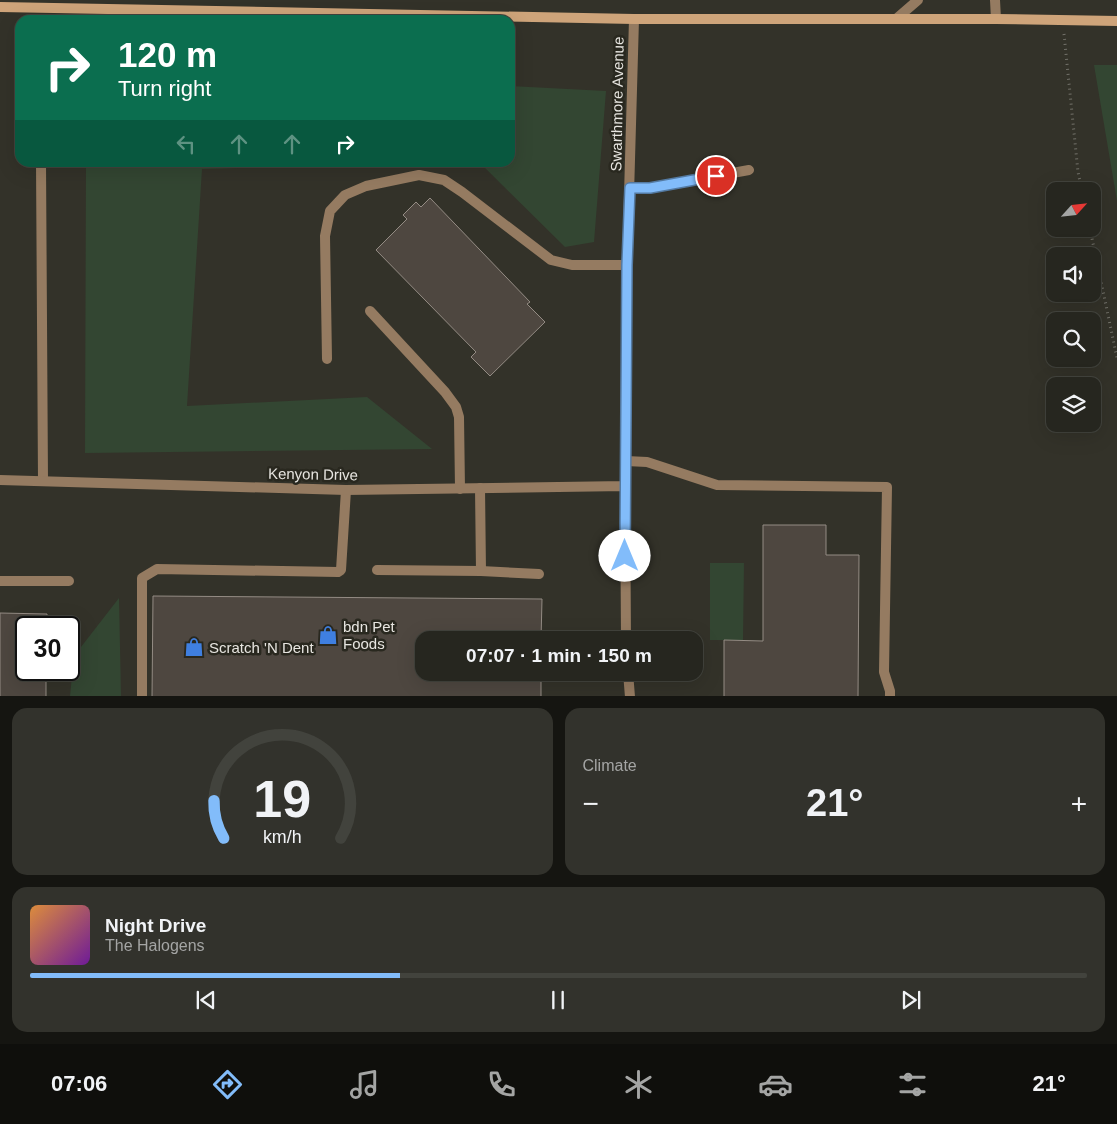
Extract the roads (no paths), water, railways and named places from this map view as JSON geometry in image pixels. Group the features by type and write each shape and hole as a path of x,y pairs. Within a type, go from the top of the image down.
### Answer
{"main road":[{"path":"0,7 13,4 468,15"},
{"path":"515,16 634,19 1117,21"}],"street":[{"path":"896,20 918,0"},
{"path":"995,0 996,19"},
{"name":"Swarthmore Avenue","path":"626,631 627,265 634,19"},
{"path":"41,167 44,481"},
{"path":"630,188 650,188 749,170"},
{"path":"327,360 325,236 330,211 345,195 366,186 419,175 444,180 552,260 572,265 627,265"},
{"path":"370,311 445,392 456,408 459,417 460,488"},
{"path":"626,461 647,462 717,485 888,487 884,672 890,694"},
{"name":"Kenyon Drive","path":"0,480 346,490 625,486"},
{"path":"480,488 481,572"},
{"path":"142,696 142,578 157,570 338,572 341,570 346,490"},
{"path":"377,570 539,574"},
{"path":"0,582 69,581"},
{"path":"629,681 630,696"}],"place":[{"name":"bdn Pet Foods","path":"328,635"},
{"name":"Scratch 'N Dent","path":"194,647"}]}
